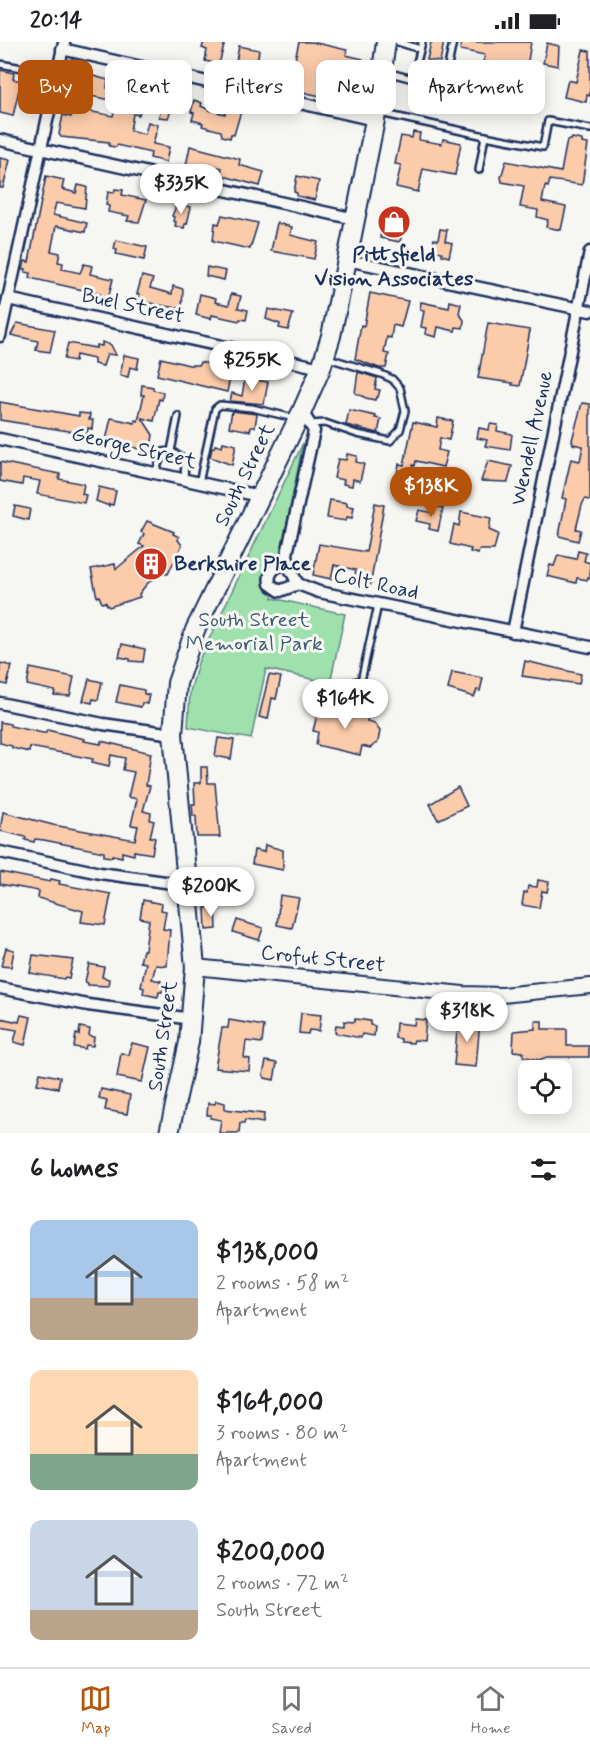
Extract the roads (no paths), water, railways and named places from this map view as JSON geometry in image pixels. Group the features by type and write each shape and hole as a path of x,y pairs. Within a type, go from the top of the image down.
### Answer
{"highway":[{"name":"South Street","path":"169,1133 192,1019 195,967 173,734 175,693 185,652 259,496 304,418 322,362 347,260 377,116 386,42"},
{"name":"South Street","path":"393,60 398,42"}],"street":[{"path":"59,60 63,45 377,116"},
{"path":"0,336 47,114"},
{"path":"0,140 355,219"},
{"name":"Wendell Avenue","path":"513,632 590,252"},
{"path":"347,260 590,310"},
{"name":"Buel Street","path":"8,299 322,362"},
{"path":"287,562 272,570 269,576 270,584 280,591 298,584 287,562 314,431 304,418"},
{"name":"George Street","path":"0,439 259,496"},
{"name":"Colt Road","path":"298,584 319,592 378,605 590,647"},
{"path":"0,703 146,732 173,734"},
{"path":"0,852 100,873 187,885"},
{"name":"Crofut Street","path":"195,967 463,994 512,995 590,986"},
{"path":"0,988 88,1005 192,1019"}],"lane":[{"path":"398,42 420,49"},
{"path":"418,60 422,42"},
{"path":"449,60 453,42"},
{"path":"0,64 18,67"},
{"path":"377,116 543,147 548,121 590,129"},
{"path":"479,170 484,136"},
{"path":"199,483 215,410 220,405 252,408 304,418 390,441 400,430 405,411 400,388 392,379 322,362"},
{"path":"171,451 178,416"},
{"path":"155,473 159,458 163,453 171,451 179,454 185,460 184,480"},
{"path":"361,681 378,605"},
{"path":"361,681 368,685 370,694 366,700 357,703 351,699 348,690 354,682 361,681"}],"place":[{"name":"Pittsfield Vision Associates","path":"394,222"},
{"name":"Berkshire Place","path":"151,564"}],"park label":[{"name":"South Street Memorial Park","path":"254,632"}]}
